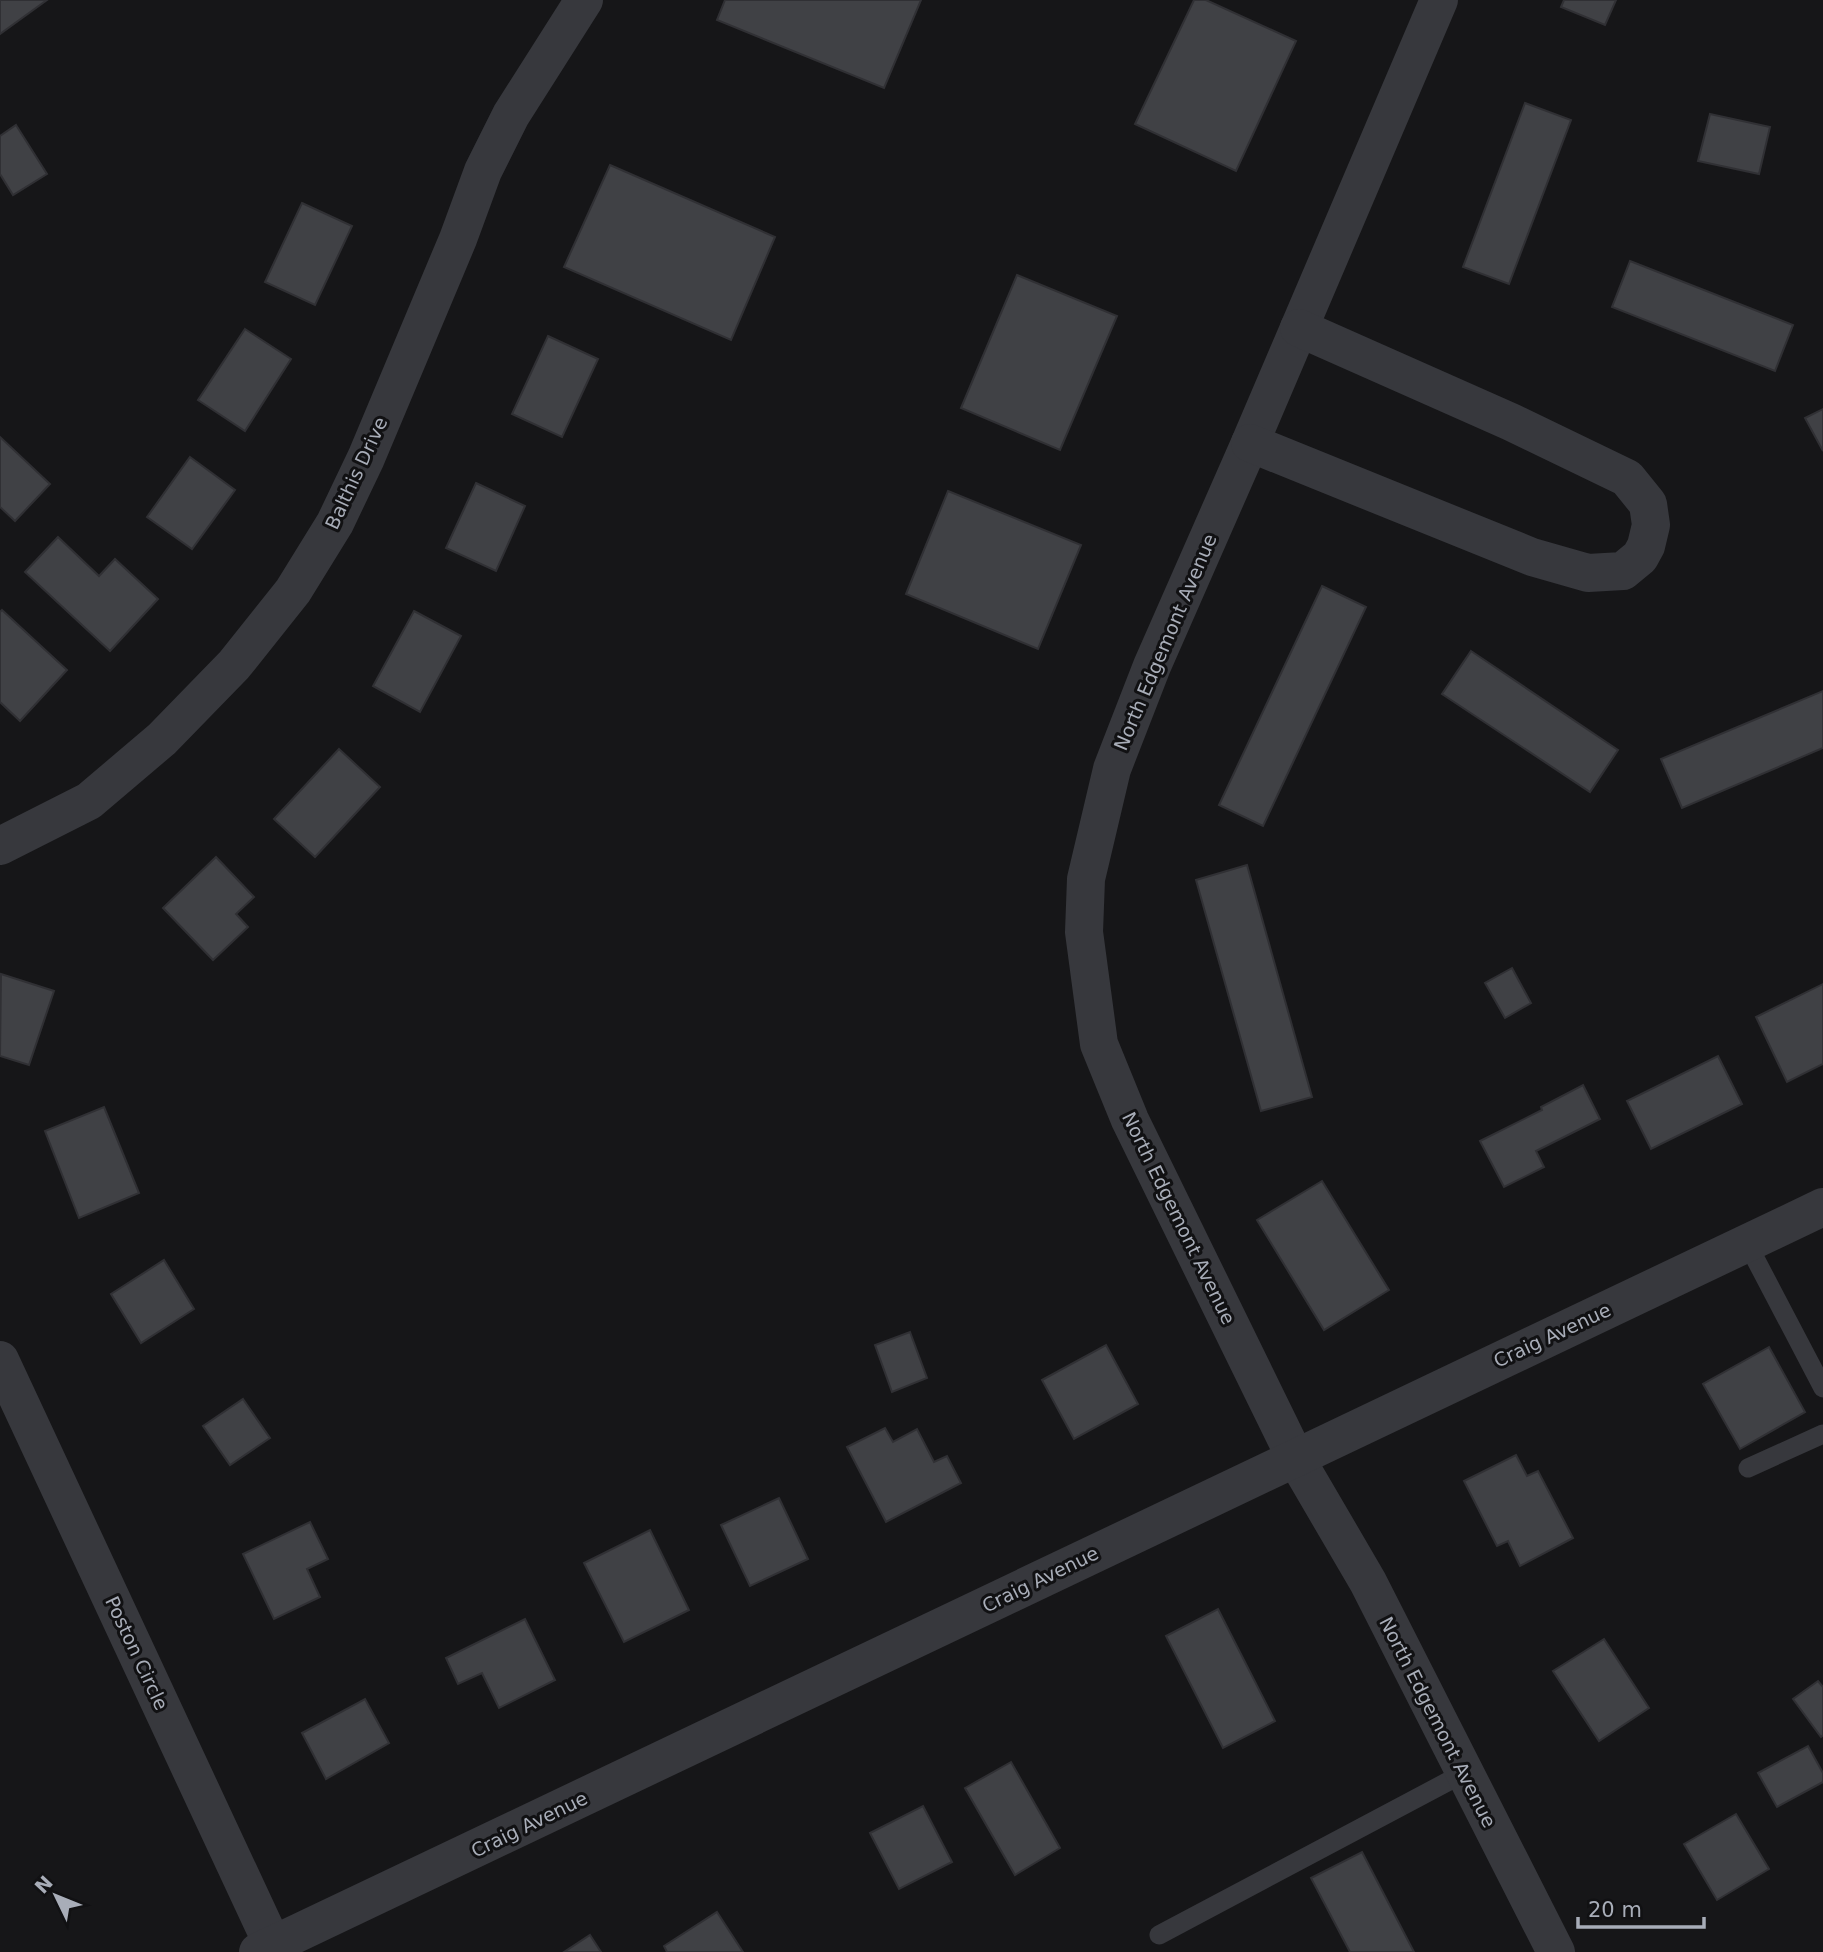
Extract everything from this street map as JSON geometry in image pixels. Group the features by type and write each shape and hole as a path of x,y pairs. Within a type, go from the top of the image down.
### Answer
{"street":[{"name":"Balthis Drive","path":"0,846 89,801 162,739 234,665 293,591 335,523 366,458 458,239 483,171 511,116 584,0"},
{"name":"North Edgemont Avenue","path":"1438,0 1152,666 1112,769 1086,879 1084,932 1099,1044 1130,1120 1295,1457 1367,1582 1556,1952"},
{"path":"1250,443 1532,556 1588,573 1623,571 1640,557 1646,545 1651,525 1648,504 1627,478 1511,422 1299,328"},
{"name":"Craig Avenue","path":"269,1950 1295,1457 1823,1208"},
{"name":"Poston Circle","path":"0,1360 269,1950"}],"lane":[{"path":"1747,1243 1823,1388"},
{"path":"1748,1468 1823,1434"},
{"path":"1159,1935 1464,1773"}],"building":[{"path":"0,0 47,0 0,34"},
{"path":"725,0 921,0 884,88 717,20"},
{"path":"1194,0 1206,0 1296,41 1236,171 1135,124"},
{"path":"1564,0 1616,0 1605,25 1561,7"},
{"path":"1525,103 1571,120 1509,284 1463,267"},
{"path":"1710,114 1770,127 1759,174 1698,161"},
{"path":"16,125 47,174 13,195 0,174 0,136"},
{"path":"610,165 775,237 731,340 564,267"},
{"path":"302,203 352,226 315,305 265,282"},
{"path":"1630,261 1793,325 1775,371 1612,307"},
{"path":"1017,275 1117,316 1060,450 961,408"},
{"path":"245,329 291,359 245,431 198,400"},
{"path":"548,336 598,359 562,437 512,414"},
{"path":"1823,409 1823,451 1805,418"},
{"path":"0,437 50,484 15,521 0,507"},
{"path":"190,457 235,490 192,549 147,517"},
{"path":"476,483 525,506 496,571 446,548"},
{"path":"948,491 1081,545 1038,649 906,594"},
{"path":"58,537 99,576 115,559 158,599 110,651 25,572"},
{"path":"1322,586 1366,607 1263,826 1219,805"},
{"path":"2,610 67,670 20,721 0,702"},
{"path":"414,611 461,636 420,712 373,686"},
{"path":"1471,651 1618,750 1590,792 1442,694"},
{"path":"1823,691 1823,748 1682,808 1661,759"},
{"path":"339,749 380,787 315,857 274,819"},
{"path":"216,857 254,897 236,914 248,927 213,960 163,908"},
{"path":"1247,865 1312,1097 1261,1111 1196,880"},
{"path":"1512,968 1531,1003 1505,1018 1485,983"},
{"path":"1,974 54,991 29,1065 0,1056"},
{"path":"1823,984 1823,1064 1787,1082 1756,1017"},
{"path":"1718,1056 1742,1104 1651,1149 1627,1101"},
{"path":"1583,1085 1600,1119 1536,1151 1544,1167 1504,1187 1480,1141 1542,1110 1541,1107"},
{"path":"104,1107 139,1193 79,1218 45,1131"},
{"path":"1322,1181 1389,1290 1324,1330 1257,1220"},
{"path":"164,1260 194,1309 141,1343 111,1294"},
{"path":"910,1332 927,1378 892,1392 875,1345"},
{"path":"1106,1345 1138,1404 1074,1439 1042,1380"},
{"path":"1769,1347 1805,1412 1740,1449 1703,1384"},
{"path":"243,1399 270,1438 230,1465 203,1426"},
{"path":"885,1428 893,1442 917,1429 934,1462 947,1456 961,1483 886,1522 847,1447"},
{"path":"1516,1455 1527,1476 1538,1471 1573,1538 1520,1566 1508,1541 1497,1546 1464,1481"},
{"path":"779,1498 808,1559 750,1586 721,1525"},
{"path":"310,1522 328,1559 307,1569 320,1597 274,1619 243,1554"},
{"path":"650,1530 689,1610 624,1642 584,1563"},
{"path":"1218,1609 1275,1721 1223,1748 1166,1636"},
{"path":"525,1619 555,1680 499,1708 482,1673 458,1684 446,1658"},
{"path":"1604,1639 1649,1708 1599,1741 1553,1671"},
{"path":"1818,1681 1823,1687 1821,1737 1793,1699"},
{"path":"365,1699 389,1743 326,1779 302,1733"},
{"path":"1808,1746 1823,1773 1823,1782 1777,1807 1758,1773"},
{"path":"1011,1762 1060,1848 1015,1875 965,1788"},
{"path":"923,1806 952,1862 899,1889 870,1833"},
{"path":"1736,1814 1769,1869 1717,1900 1684,1844"},
{"path":"1362,1852 1414,1952 1350,1952 1311,1878"},
{"path":"717,1912 743,1952 667,1952 664,1946"},
{"path":"590,1935 601,1952 564,1952"}]}
